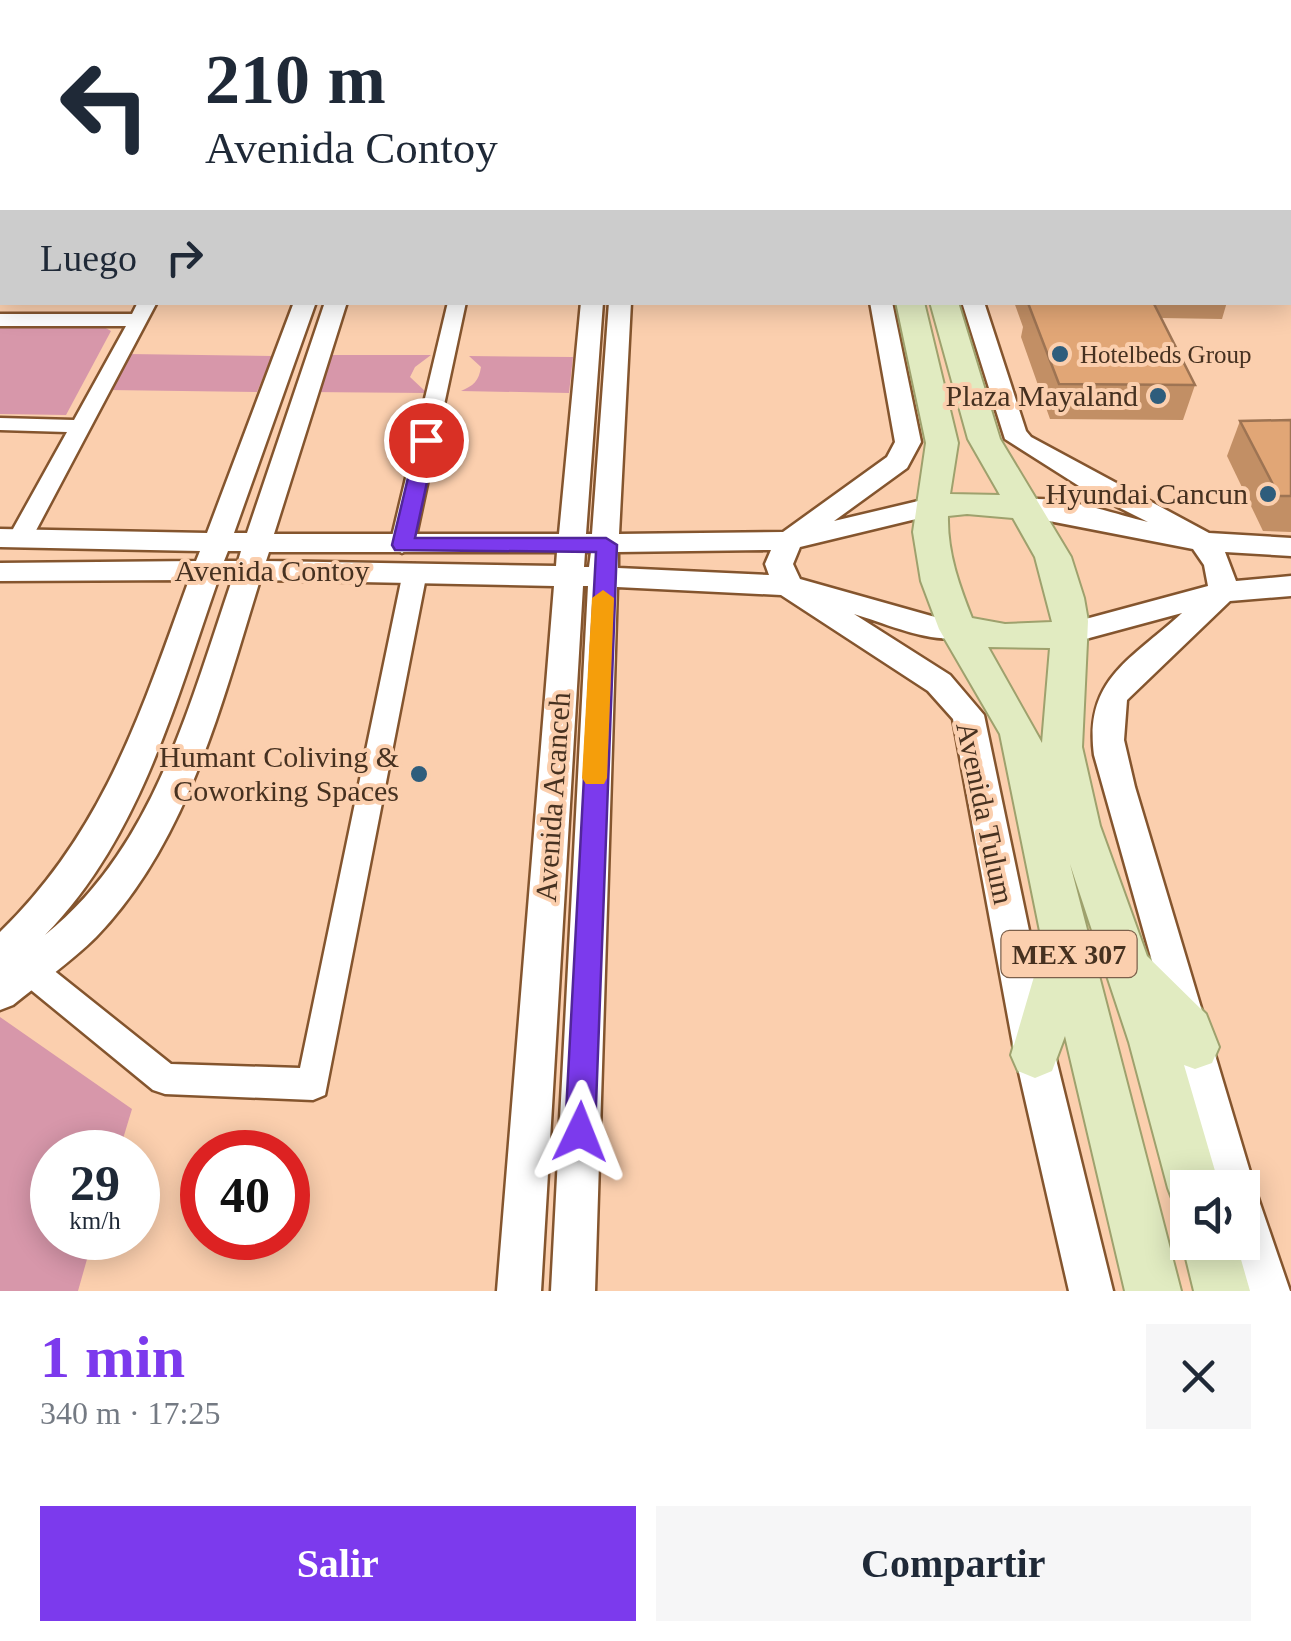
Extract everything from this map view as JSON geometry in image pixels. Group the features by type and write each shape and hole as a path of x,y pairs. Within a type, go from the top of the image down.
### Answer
{"main road":[{"path":"945,305 984,439 1053,557 1066,598 1067,634 1006,637 958,629"},
{"path":"906,308 942,443 931,507 995,504 1023,508"},
{"path":"970,401 973,366 984,344"},
{"name":"Avenida Tulum","path":"931,507 939,581 958,629 1020,733 1066,945 1152,1291"},
{"name":"MEX 307","path":"1067,634 1062,747 1078,826 1153,1042 1189,1170"},
{"path":"1034,1054 1066,945"},
{"path":"1124,961 1190,1030 1195,1047"},
{"path":"1214,1260 1222,1291"}],"street":[{"path":"1,954 89,859 115,813 180,660 212,556 304,305"},
{"path":"0,993 83,926 120,880 163,815 221,656 335,305"},
{"path":"402,545 456,305"},
{"name":"Avenida Acanceh","path":"519,1291 592,305"},
{"name":"Avenida Acanceh","path":"573,1291 620,305"},
{"path":"788,586 778,564 789,541 898,462 908,442 882,305"},
{"path":"974,305 1009,426 1022,442 1126,502 1184,528 1202,542 1222,578 1222,592 1112,696 1107,708 1113,763 1232,1170"},
{"path":"0,320 144,311"},
{"path":"10,538 82,426 144,311"},
{"path":"0,424 82,426"},
{"name":"Avenida Contoy","path":"605,561 789,541 931,507"},
{"path":"1023,508 1202,542 1291,546"},
{"name":"Avenida Contoy","path":"10,538 415,572 570,560"},
{"name":"Avenida Contoy","path":"252,557 402,545 605,561 788,586 935,627 958,629"},
{"name":"Avenida Contoy","path":"1,573 212,556"},
{"path":"31,971 165,1079 314,1084 415,572"},
{"name":"Avenida Tulum","path":"788,586 939,683 968,715 1034,1054 1091,1291"},
{"path":"1067,634 1222,592 1291,586"},
{"path":"1258,1260 1268,1291"}],"shaded area":[{"path":"0,327 104,327 111,331 66,415 0,414"},
{"path":"128,354 272,356 257,392 109,390"},
{"path":"321,355 431,355 415,367 410,377 427,393 308,392"},
{"path":"469,356 573,357 569,393 461,391 475,382 480,372 481,367"},
{"path":"0,1017 132,1109 126,1130 30,1130 30,1260 87,1260 78,1291 0,1291"}],"building":[{"path":"1029,305 1155,305 1195,385 1059,384"},
{"path":"1291,420 1291,496 1279,496 1240,421"}],"slow traffic":[{"path":"595,778 603,598"}],"place":[{"name":"Hotelbeds Group","path":"1060,354"},
{"name":"Plaza Mayaland","path":"1158,396"},
{"name":"Hyundai Cancun","path":"1268,494"},
{"name":"Humant Coliving & Coworking Spaces","path":"419,774"}],"route":[{"path":"426,440 402,545 606,545 580,1132"}]}
